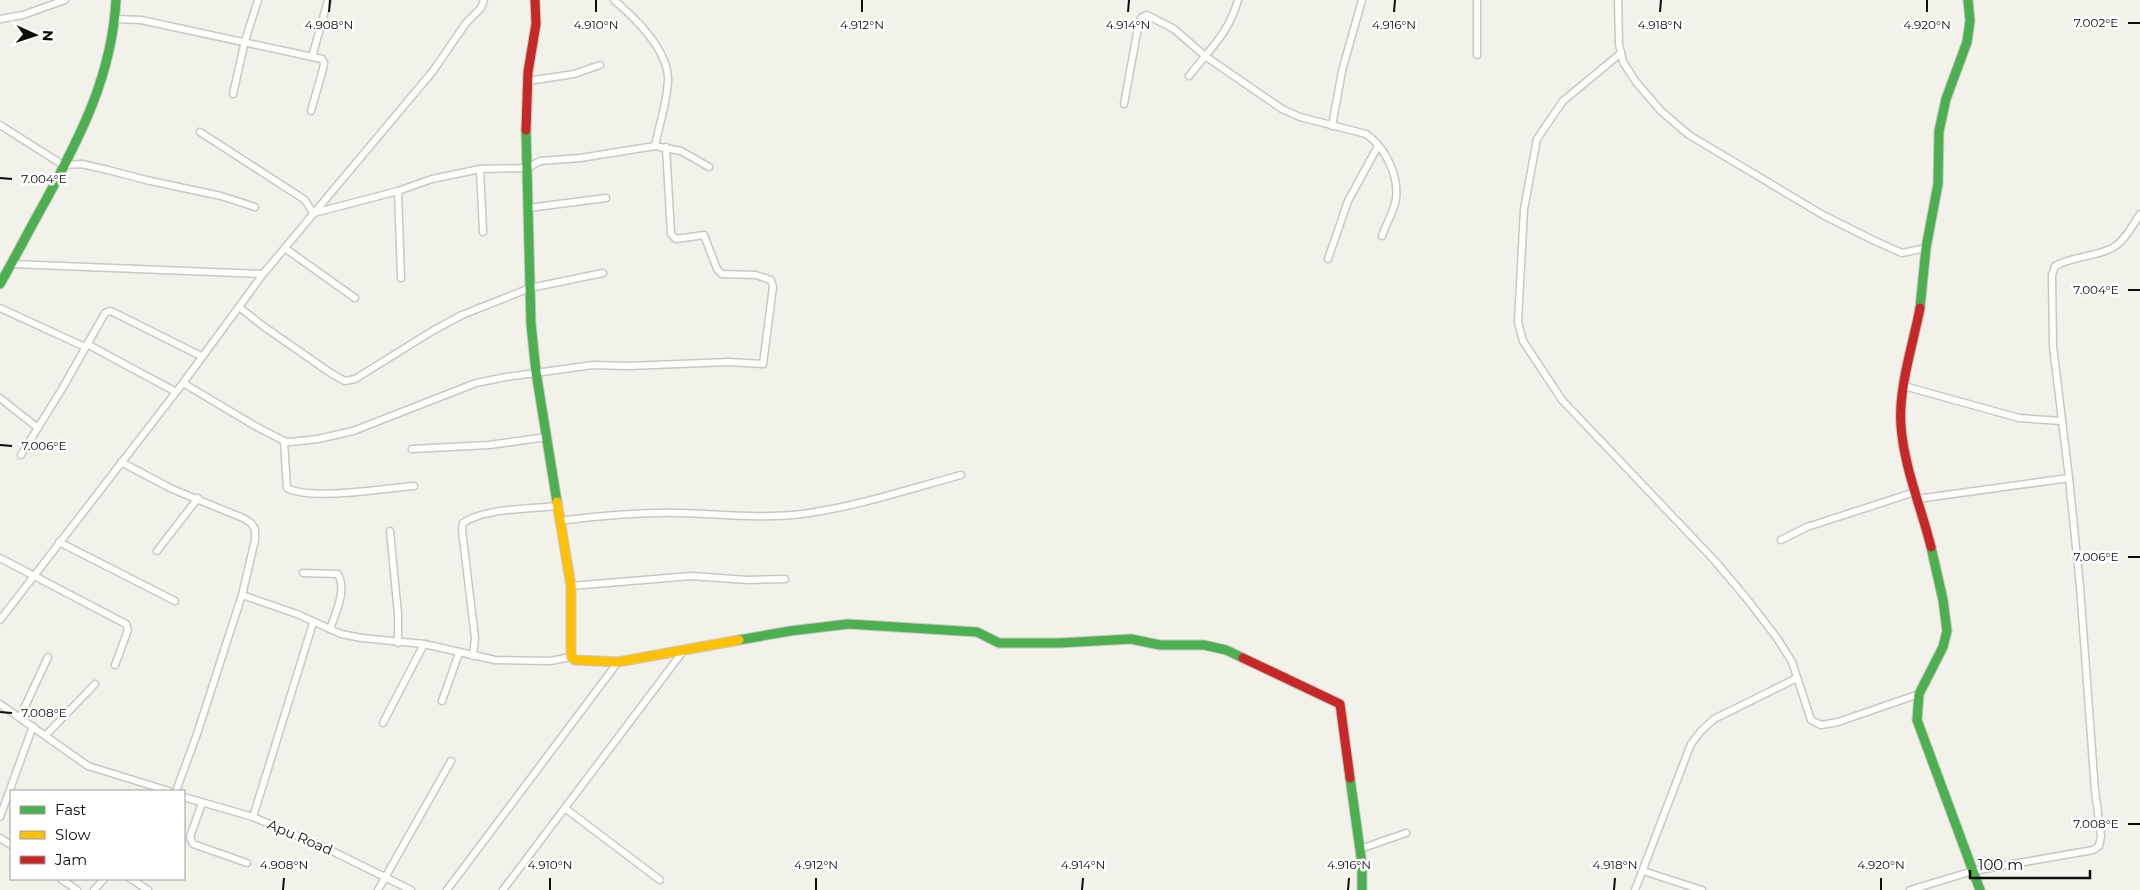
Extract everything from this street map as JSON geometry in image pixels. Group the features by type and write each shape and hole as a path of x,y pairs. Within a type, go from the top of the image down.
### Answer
{"street":[{"path":"0,19 23,15 65,0"},
{"path":"0,284 92,107 111,51 116,20 116,0"},
{"path":"232,94 258,0"},
{"path":"312,56 328,0"},
{"path":"0,620 183,383 263,274 286,249 312,213 433,71 484,0"},
{"path":"535,0 536,24 528,81 526,168 530,288 536,372 556,506 571,586 570,657"},
{"path":"614,0 651,37 667,67 666,95 655,146"},
{"path":"1189,76 1229,26 1238,0"},
{"path":"1332,126 1342,71 1362,0"},
{"path":"1477,0 1477,55"},
{"path":"1618,0 1623,62 1636,82 1661,111 1688,135 1822,215 1873,240 1902,253 1926,248"},
{"path":"1968,0 1970,21 1967,42 1946,99 1939,131 1938,184 1926,248 1922,301 1904,386 1902,426 1916,496 1943,600 1947,631 1943,648 1919,694 1917,720 1936,778 1980,890"},
{"path":"1124,104 1135,41 1142,17 1147,15 1174,29 1205,56 1282,109 1300,117 1366,134 1387,158 1392,172 1396,198 1382,236"},
{"path":"116,20 141,20 322,59 324,63 311,111"},
{"path":"1621,53 1563,100 1537,139 1524,209 1518,322 1523,340 1562,400 1715,561 1747,599 1792,662 1812,720 1821,725 1838,722 1919,694"},
{"path":"528,81 574,74 600,65"},
{"path":"0,125 63,165 82,164 214,194 255,207"},
{"path":"200,132 305,200 312,213"},
{"path":"312,213 398,191 432,179 480,169 526,168 540,161 580,158 655,146 681,151 710,167"},
{"path":"1328,259 1348,201 1378,146"},
{"path":"183,383 284,441 318,439 353,431 476,383 536,372 593,365 628,366 729,362 763,364 772,287 771,280 756,275 722,274 717,269 704,235 676,239 671,234 666,148"},
{"path":"480,169 483,232"},
{"path":"398,191 401,278"},
{"path":"528,208 606,198"},
{"path":"1910,890 1973,871 2093,850 2100,846 2101,836 2095,791 2069,478 2053,346 2052,275 2055,266 2065,261 2113,248 2121,242 2140,214"},
{"path":"286,249 355,298"},
{"path":"12,264 263,274"},
{"path":"239,307 263,326 345,381 355,379 462,315 530,288 603,273"},
{"path":"0,308 86,346 176,392"},
{"path":"21,455 105,313 110,311 201,356"},
{"path":"1904,386 2019,418 2062,421"},
{"path":"0,398 38,428"},
{"path":"412,449 489,445 546,437"},
{"path":"284,441 285,478 287,488 292,491 318,493 414,486"},
{"path":"121,462 172,489 243,518 251,523 255,529 255,540 242,595 197,734 176,790"},
{"path":"559,521 632,514 681,513 724,516 800,514 841,508 961,475"},
{"path":"1781,540 1807,527 1916,496 2069,478"},
{"path":"157,551 198,498"},
{"path":"473,656 475,638 462,530 464,523 470,519 490,514 556,506"},
{"path":"390,531 398,614 398,643"},
{"path":"60,542 175,601"},
{"path":"0,558 126,624 128,630 115,664"},
{"path":"303,573 338,574 341,580 337,608 330,629"},
{"path":"571,586 691,576 785,579"},
{"path":"242,595 290,611 341,634 398,643 424,644 495,660 528,662 550,661 570,657 575,660 618,662 790,631 848,624 977,632 1000,643 1059,643 1131,639 1160,645 1204,645 1226,650 1340,704 1362,864 1362,890"},
{"path":"253,817 313,623"},
{"path":"383,723 424,644"},
{"path":"503,890 566,809 684,650"},
{"path":"442,701 459,653"},
{"path":"20,717 48,657"},
{"path":"447,890 618,662"},
{"path":"1635,890 1687,753 1701,731 1714,719 1797,678"},
{"path":"46,735 95,684"},
{"path":"0,704 88,766 165,790"},
{"path":"0,817 33,726"},
{"path":"378,890 451,761"},
{"name":"Apu Road","path":"185,796 253,817 385,876 411,890"},
{"path":"202,803 190,837 193,844 247,863"},
{"path":"566,809 660,880"},
{"path":"1360,850 1406,833"},
{"path":"1643,871 1702,890"},
{"path":"62,880 77,890"},
{"path":"94,890 103,880"},
{"path":"133,880 148,890"}],"traffic: fast":[{"path":"0,284 59,176 93,104 108,54 116,0"},
{"path":"1920,308 1926,248 1938,184 1939,131 1946,99 1967,42 1970,21 1968,0"},
{"path":"526,130 531,324 536,372 557,502"},
{"path":"1931,547 1943,600 1947,631 1943,647 1919,694 1917,720 1980,890"},
{"path":"739,640 848,624 977,632 999,643 1059,643 1131,639 1160,645 1204,645 1226,650 1243,658"},
{"path":"1350,778 1362,864 1362,890"}],"traffic: slow":[{"path":"557,502 571,586 571,657 575,660 618,662 739,640"}],"traffic: jam":[{"path":"526,130 528,72 536,24 535,0"},
{"path":"1920,308 1904,382 1901,426 1909,472 1931,547"},
{"path":"1243,658 1340,704 1350,778"}]}
